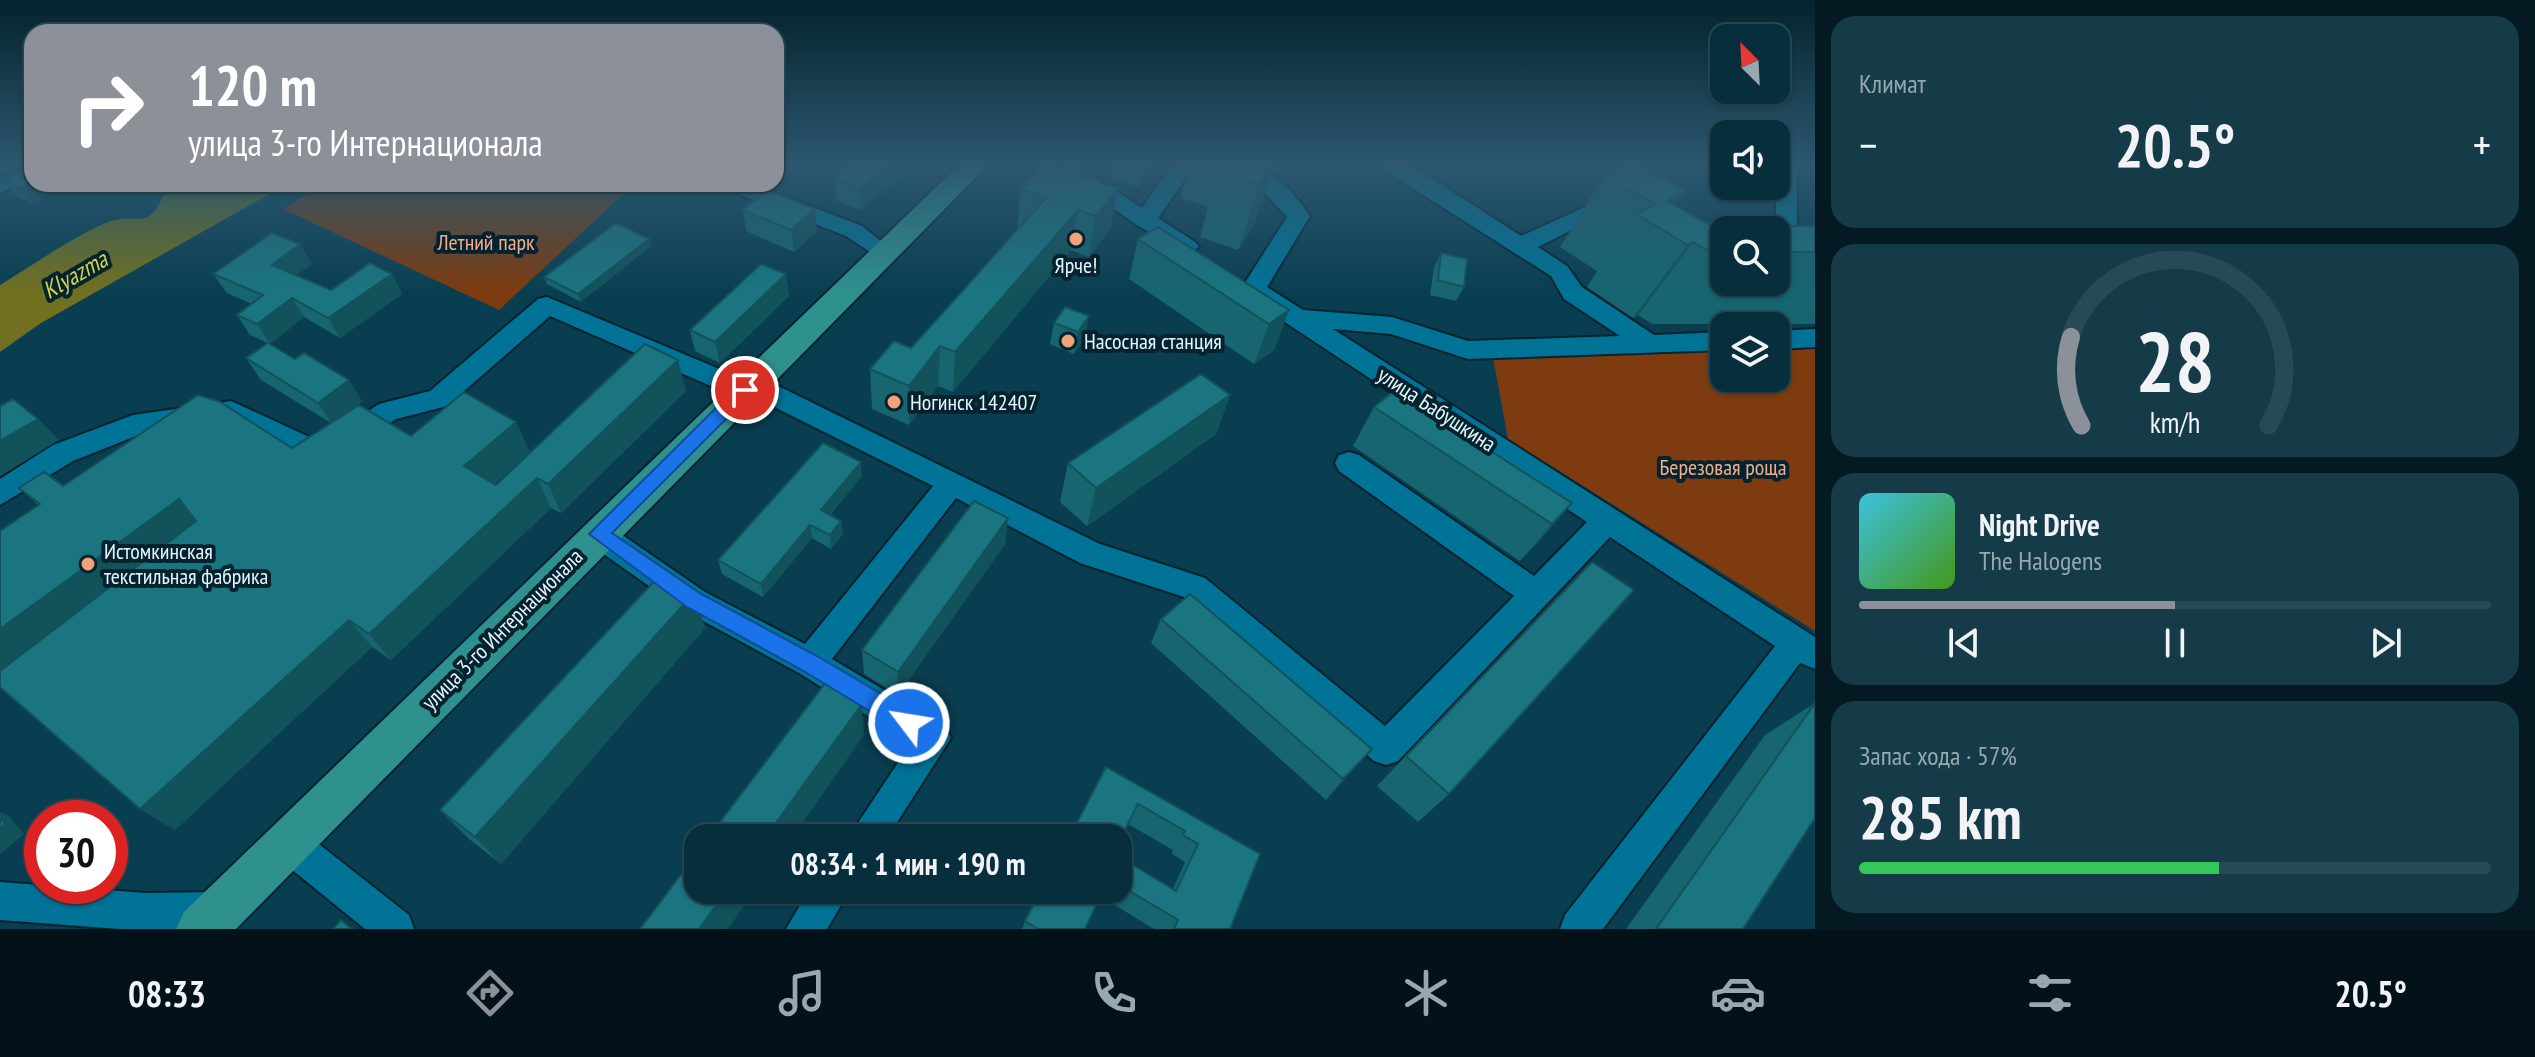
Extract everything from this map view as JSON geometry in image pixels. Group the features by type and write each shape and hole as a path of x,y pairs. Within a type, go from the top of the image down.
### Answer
{"main road":[{"name":"улица 3-го Интернационала","path":"210,920 932,206"}],"street":[{"path":"791,206 854,231 884,253"},
{"name":"улица Бабушкина","path":"1124,206 1806,649"},
{"path":"1145,220 1154,206"},
{"path":"1253,289 1299,216 1290,206"},
{"path":"1459,206 1563,274 1573,293 1650,344"},
{"path":"1520,246 1585,214 1635,240"},
{"path":"0,494 63,453 143,422 231,411 322,455 388,411 438,399 547,305 748,387 952,483 1091,554 1194,587 1386,749 1608,520"},
{"path":"1297,318 1392,326 1468,350 1710,342"},
{"path":"1790,339 1815,338"},
{"path":"1349,463 1536,595"},
{"path":"810,663 952,483"},
{"path":"598,534 694,601 810,663 934,738 876,824"},
{"path":"1579,929 1806,649"},
{"path":"288,843 395,929"},
{"path":"0,901 210,920"},
{"path":"805,929 822,904"}],"green space":[{"name":"Летний парк","path":"287,206 610,206 499,310 283,209"},
{"name":"Березовая роща","path":"1815,347 1815,631 1508,439 1493,357 1710,349 1710,392 1790,392 1790,348"}],"water":[{"name":"Klyazma","path":"247,206 41,323 0,352 0,285 99,226 120,219 141,219 152,214 157,207"}],"building":[{"path":"747,206 815,209 791,230 743,210"},
{"path":"1038,206 1104,206 1096,216 1078,210 955,352 940,346 909,386 870,369 894,341 911,348"},
{"path":"1651,206 1677,206 1710,225 1710,251 1693,242 1688,245 1636,214"},
{"path":"616,223 649,239 578,294 544,277"},
{"path":"1790,226 1815,226 1815,252 1790,252"},
{"path":"1158,227 1289,310 1269,324 1138,239"},
{"path":"272,233 300,244 272,265 331,290 370,263 392,274 328,318 292,298 257,324 237,315 263,295 213,274"},
{"path":"1441,253 1467,259 1464,287 1438,280"},
{"path":"761,264 786,274 715,342 690,330"},
{"path":"1065,307 1089,316 1078,332 1054,323"},
{"path":"268,343 295,359 304,353 349,380 318,403 246,358"},
{"path":"645,344 678,360 548,484 537,478 369,634 349,620 140,809 0,687 0,671 196,521 179,499 0,629 0,531 40,504 19,488 44,472 63,486 198,395 220,402 292,448 359,405 411,436 464,392 516,422 464,466 496,485"},
{"path":"1201,374 1230,395 1096,488 1068,463"},
{"path":"1395,390 1572,503 1552,524 1374,407"},
{"path":"13,399 38,419 0,441 0,406"},
{"path":"823,443 861,462 821,510 841,521 830,535 810,525 761,584 718,560"},
{"path":"974,501 1008,518 898,672 862,650"},
{"path":"1592,562 1634,590 1449,794 1406,756"},
{"path":"662,573 694,593 475,837 440,810"},
{"path":"1190,594 1372,749 1343,779 1161,619"},
{"path":"826,682 862,704 775,824 719,824"},
{"path":"1815,703 1815,818 1743,929 1656,929"},
{"path":"1106,767 1260,854 1230,929 1174,929 1178,920 1132,892 1132,864 1176,891 1198,844 1183,835 1185,831 1138,804 1128,824 1076,824"},
{"path":"684,871 684,904 717,904 699,929 640,929"},
{"path":"1034,904 1097,904 1085,929 1038,929 1025,921"},
{"path":"341,920 352,929 333,929"}],"place":[{"name":"Ярче!","path":"1076,239"},
{"name":"Насосная станция","path":"1068,341"},
{"name":"Ногинск 142407","path":"894,402"},
{"name":"Истомкинская текстильная фабрика","path":"88,564"}],"route":[{"path":"745,390 598,534 694,601 810,663 909,723"}]}
